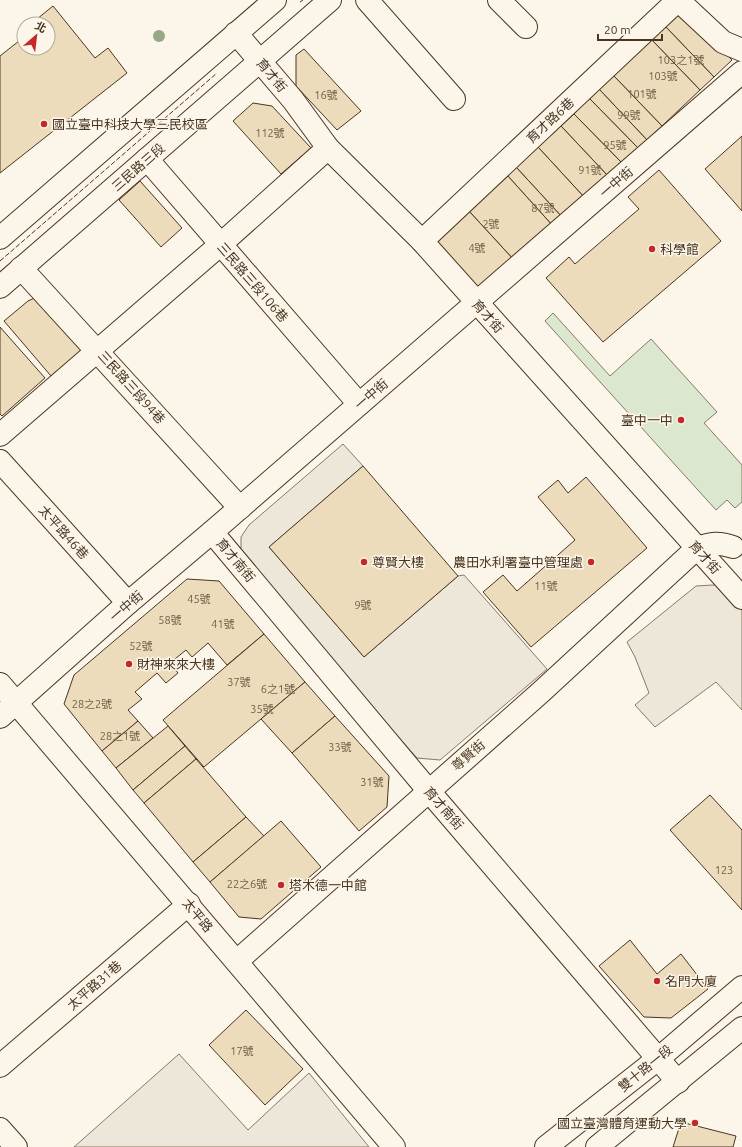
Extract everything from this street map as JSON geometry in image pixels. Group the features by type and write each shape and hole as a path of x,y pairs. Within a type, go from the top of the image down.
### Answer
{"street":[{"path":"0,238 276,0"},
{"name":"三民路三段","path":"0,287 330,0"},
{"path":"367,0 454,99"},
{"path":"499,0 526,27"},
{"path":"678,0 723,42 742,50"},
{"name":"育才路6巷","path":"422,241 678,0"},
{"name":"育才街","path":"236,33 293,100 328,148 422,241 742,598"},
{"name":"一中街","path":"0,717 128,603 240,508 742,72"},
{"path":"0,435 221,244 328,148"},
{"name":"三民路三段106巷","path":"147,159 359,404"},
{"name":"三民路三段94巷","path":"21,268 98,350 240,508"},
{"name":"太平路46巷","path":"0,462 128,603"},
{"name":"育才南街","path":"212,532 428,790 678,1082"},
{"path":"697,548 712,543 724,544 733,547"},
{"name":"尊賢街","path":"237,961 540,692 697,548"},
{"name":"太平路","path":"0,684 394,1147"},
{"name":"太平路31巷","path":"0,1066 188,904"},
{"name":"雙十路一段","path":"546,1147 659,1058 742,987"},
{"path":"597,1147 742,1028"},
{"path":"0,1130 16,1147"}],"green space":[{"path":"553,313 610,376 651,339 717,412 704,423 742,465 742,502 735,508 727,500 716,510 545,321"}],"shaded area":[{"path":"343,444 363,466 269,547 364,657 458,576 464,575 547,669 440,760 417,758 241,559 241,537 249,525"},
{"path":"713,585 723,587 742,608 742,710 716,682 655,727 635,705 649,693 635,657 627,642 696,586"},
{"path":"179,1054 248,1130 309,1073 369,1147 74,1147"}],"building":[{"path":"53,6 95,58 108,48 127,73 0,173 0,56 16,43 16,56 56,56 56,16 41,16"},
{"path":"681,8 732,60 714,77 664,25"},
{"path":"664,25 714,77 700,90 650,38"},
{"path":"650,38 700,90 662,126 613,75"},
{"path":"304,49 361,111 337,130 296,86 296,55"},
{"path":"613,75 662,126 647,140 599,89"},
{"path":"599,89 647,140 638,148 589,98"},
{"path":"589,98 638,148 622,163 574,114"},
{"path":"253,103 272,106 311,148 281,174 233,121"},
{"path":"574,114 622,163 608,176 561,126"},
{"path":"561,126 608,176 584,197 538,147"},
{"path":"742,136 742,211 705,169"},
{"path":"538,147 584,197 562,217 516,167"},
{"path":"516,167 562,217 553,226 507,175"},
{"name":"科學館","path":"659,170 721,241 603,342 546,278 569,257 575,264 639,209 628,197"},
{"path":"507,175 553,226 514,260 468,210"},
{"path":"140,181 182,228 161,247 119,200"},
{"path":"468,210 514,260 480,291 435,241"},
{"path":"41,295 87,346 51,376 4,321 28,301"},
{"path":"0,327 45,378 2,416 0,414"},
{"name":"尊賢大樓","path":"363,466 458,576 364,657 269,547"},
{"name":"農田水利署臺中管理處","path":"586,477 647,548 531,647 483,592 503,575 517,591 575,540 538,497 558,480 568,493"},
{"name":"財神來來大樓","path":"187,579 219,581 264,634 227,665 208,643 192,657 186,650 170,663 178,673 166,683 157,673 135,692 142,699 128,710 138,721 102,751 64,704 74,675"},
{"path":"264,634 305,682 204,767 163,720"},
{"path":"305,682 335,716 292,753 261,719"},
{"path":"335,716 389,776 387,807 359,831 292,753"},
{"path":"138,721 153,738 116,768 102,751"},
{"path":"168,726 185,746 133,790 116,768"},
{"path":"185,746 196,759 144,803 133,790"},
{"path":"196,759 246,817 193,862 144,803"},
{"path":"710,795 742,830 742,910 670,830"},
{"path":"246,817 264,836 210,882 193,862"},
{"path":"281,821 321,867 261,919 239,917 210,882"},
{"name":"名門大廈","path":"630,940 657,974 681,954 708,989 671,1018 644,1017 599,966"},
{"path":"246,1010 303,1069 265,1105 209,1045"},
{"path":"681,1122 736,1136 733,1147 673,1147"}],"fence":[{"path":"0,261 217,73"}],"place":[{"name":"國立臺中科技大學三民校區","path":"44,124"},
{"name":"科學館","path":"652,249"},
{"name":"臺中一中","path":"681,420"},
{"name":"尊賢大樓","path":"364,562"},
{"name":"農田水利署臺中管理處","path":"591,562"},
{"name":"財神來來大樓","path":"129,664"},
{"name":"塔木德一中館","path":"281,885"},
{"name":"名門大廈","path":"657,981"},
{"name":"國立臺灣體育運動大學","path":"695,1123"}]}
